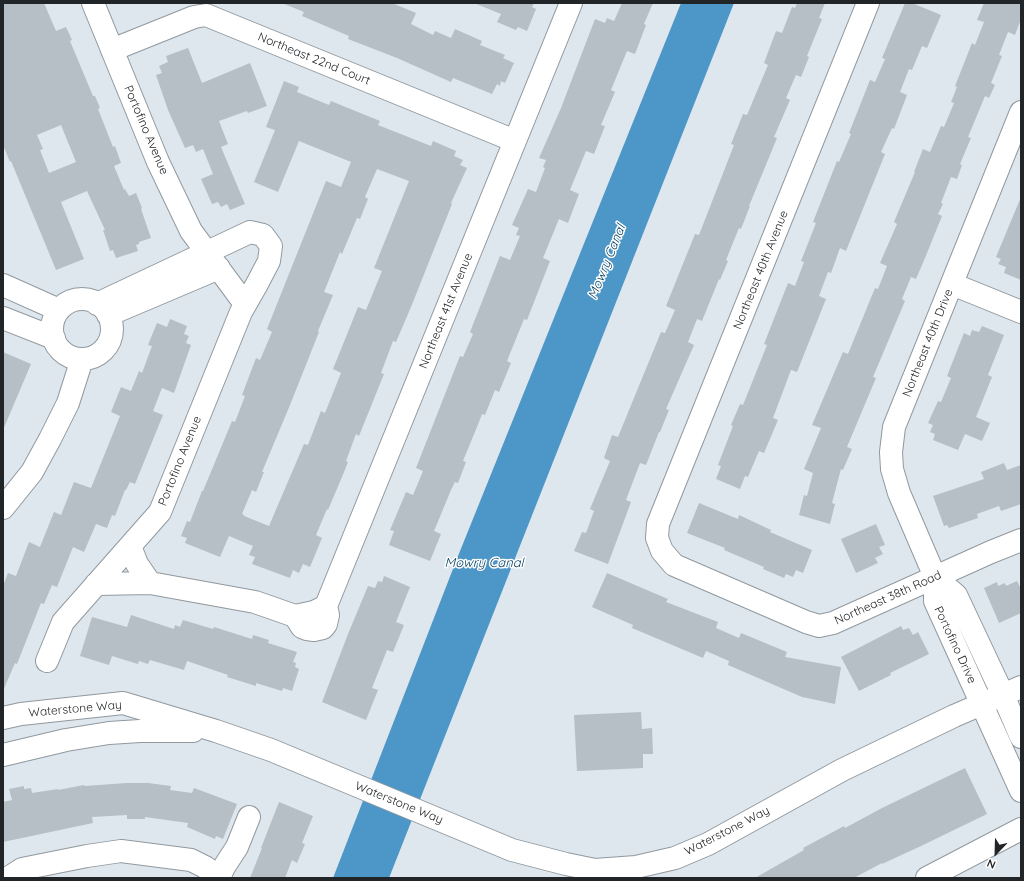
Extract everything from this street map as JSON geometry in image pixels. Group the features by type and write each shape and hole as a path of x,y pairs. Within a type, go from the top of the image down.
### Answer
{"street":[{"name":"Portofino Avenue","path":"93,3 158,162 191,231 246,304"},
{"name":"Northeast 41st Avenue","path":"150,584 312,611 515,141 571,3"},
{"name":"Northeast 40th Avenue","path":"657,538 658,524 868,3"},
{"name":"Northeast 22nd Court","path":"112,50 194,17 206,15 515,141"},
{"name":"Northeast 40th Drive","path":"935,577 899,493 892,469 891,452 894,426 1021,112"},
{"name":"Portofino Avenue","path":"47,661 63,622 160,512 240,312 246,304 269,261 271,246 263,235 250,232 213,260"},
{"path":"103,309 213,260"},
{"path":"952,284 1021,312"},
{"path":"3,285 59,310"},
{"path":"81,300 90,300 103,309 112,323 112,332 110,341 99,354 91,358 82,359 65,353 58,346 54,338 52,328 54,319 59,310 69,303 81,300"},
{"path":"3,318 54,338"},
{"path":"3,508 32,472 50,439 68,403 82,359"},
{"name":"Northeast 38th Road","path":"657,538 662,551 674,565 806,622 819,626 833,623 1021,540"},
{"path":"130,546 137,564 150,584"},
{"name":"Portofino Drive","path":"935,577 956,595 1012,691 1021,737"},
{"name":"Portofino Drive","path":"935,577 934,601 1021,791"},
{"path":"96,584 150,584"},
{"name":"Waterstone Way","path":"3,718 21,714 124,703 216,731 271,750 512,850 595,870 636,868 675,858 708,844 842,770 1012,691"},
{"name":"Waterstone Way","path":"3,755 66,740 109,733 140,731 216,731"},
{"path":"8,878 22,869 121,851 191,860 205,867 219,878 237,847 249,817"},
{"path":"927,878 1021,828"}],"water":[{"name":"Mowry Canal","path":"681,3 734,3 389,878 333,878 458,556"}],"building":[{"path":"3,3 44,3 56,31 66,27 72,40 70,41 93,96 95,96 100,108 98,109 121,163 114,166 124,190 125,189 129,196 136,193 151,238 139,242 139,244 136,245 138,251 116,258 113,250 110,251 103,230 105,230 87,191 61,202 84,259 56,270 3,145","holes":["61,125 76,162 49,173 40,150 43,149 37,135"]},
{"path":"282,3 392,3 416,13 411,24 433,35 435,31 451,38 455,29 482,41 480,45 505,55 503,58 514,63 505,83 501,81 500,86 497,84 492,94 453,78 451,82 397,58 348,39 349,36 302,16 304,12"},
{"path":"474,3 534,3 532,7 536,9 527,31 518,27 516,30 497,22 501,14"},
{"path":"622,3 653,3 644,24 646,25 635,54 627,51 611,90 615,92 601,125 605,126 594,154 586,151 570,190 579,194 568,223 559,219 543,258 550,261 527,320 524,319 507,361 511,363 499,392 495,390 485,415 482,414 463,461 466,462 458,483 455,482 451,490 434,531 441,534 430,561 389,545 394,531 390,530 406,492 413,495 423,471 416,468 460,356 463,357 473,334 470,332 500,256 510,260 520,236 516,235 519,228 512,225 528,189 536,192 545,168 543,167 546,160 539,158 561,108 595,19 605,23 607,18 614,21"},
{"path":"797,3 825,3 819,18 822,19 807,56 809,57 801,77 796,75 786,98 790,100 774,137 777,138 741,229 739,228 726,260 728,261 702,321 697,319 688,342 694,345 666,409 669,410 660,432 646,465 640,463 626,500 631,502 608,564 574,551 582,532 586,533 594,511 590,509 610,461 604,458 612,435 618,437 661,332 665,333 675,310 666,306 695,234 699,235 734,145 731,144 743,114 747,115 768,65 764,63 776,31 782,33 792,7 795,8"},
{"path":"905,3 912,3 941,15 927,48 922,46 912,70 909,69 900,92 907,95 894,129 892,128 881,152 885,154 846,251 840,248 831,273 828,272 819,296 826,299 797,372 791,370 773,418 778,420 764,453 759,451 748,477 745,476 740,489 716,479 721,466 718,465 733,426 731,425 740,404 743,405 767,345 764,344 788,283 795,286 804,262 801,261 816,223 813,222 837,161 839,162 851,134 849,133 870,80 875,82 885,59 882,58"},
{"path":"984,3 1021,3 1021,19 1015,35 1008,32 999,55 1002,56 991,83 995,85 989,98 985,96 968,137 971,138 960,164 962,165 957,179 951,177 941,203 943,204 938,214 942,216 916,279 911,277 902,299 905,301 873,377 876,378 847,447 852,449 843,470 841,469 832,503 835,504 830,524 799,515 804,495 807,496 813,473 804,469 821,428 812,425 843,352 848,354 875,288 878,289 887,266 880,263 897,224 894,222 923,149 930,152 941,126 944,127 954,103 951,102 957,87 955,86 972,43 975,45 984,22 977,20"},
{"path":"188,48 202,83 250,63 267,106 219,121 228,144 221,147 245,204 230,210 227,204 221,207 218,202 212,204 201,179 213,174 203,149 196,152 193,145 185,148 168,110 156,75 162,73 159,66 168,62 166,56"},
{"path":"284,81 299,87 297,92 329,105 331,101 380,121 378,125 431,146 433,141 456,151 454,156 463,160 460,165 467,168 451,203 452,204 411,307 396,342 393,341 381,373 384,374 359,436 356,434 346,461 348,462 316,535 322,538 310,567 303,564 299,573 293,570 290,578 252,564 255,557 249,555 253,546 229,536 220,557 185,543 187,538 181,536 187,521 190,522 232,421 235,422 245,396 242,395 256,358 260,360 272,332 267,329 326,181 341,187 351,162 299,141 278,192 254,182 275,130 266,127","holes":["377,169 409,181 374,268 382,271 366,310 358,307 333,369 341,373 325,413 321,411 308,445 304,444 269,526 244,516 242,514 252,490 256,492 264,472 262,472 333,295 324,292 340,252 342,254 357,218 360,219 368,199 365,197"]},
{"path":"1021,197 1021,280 1004,273 1006,267 998,264 1001,259 996,257"},
{"path":"170,319 187,326 184,334 189,336 186,343 191,345 174,393 162,388 153,411 163,415 135,484 130,482 125,490 115,516 112,515 107,528 96,524 84,552 73,547 57,587 52,585 44,604 41,603 17,664 15,663 3,691 3,586 8,573 16,576 29,542 40,547 54,512 61,515 74,482 91,488 120,416 111,412 121,387 131,391 139,371 142,373 152,346 148,345 157,323 167,327"},
{"path":"982,326 1004,335 988,375 992,377 976,417 990,423 982,441 965,434 958,450 933,440 935,434 930,432 933,425 928,423 938,401 941,402 951,378 947,376 964,333 970,336 972,330 979,332"},
{"path":"3,352 31,364 3,430"},
{"path":"1004,463 1007,470 1021,465 1021,504 1001,511 999,506 977,514 978,518 949,528 947,525 944,526 933,496 984,479 981,472"},
{"path":"699,503 738,519 739,515 771,530 770,532 812,550 803,573 796,570 793,577 786,574 784,578 763,569 764,567 724,550 725,548 687,533"},
{"path":"876,524 885,545 879,547 883,554 875,558 878,563 856,573 841,539"},
{"path":"607,573 668,599 666,602 718,622 716,628 739,638 741,633 787,652 785,657 841,667 835,704 802,697 728,665 729,661 706,651 703,658 632,628 633,625 592,607"},
{"path":"384,576 410,587 396,622 404,625 393,652 387,650 372,688 378,690 366,720 322,702 368,586 375,588 378,581 382,582"},
{"path":"1017,581 1021,589 1021,613 999,623 984,588 997,582 998,586 1005,583 1006,586"},
{"path":"131,615 174,629 175,625 180,627 183,620 213,629 214,627 252,639 253,635 269,640 268,643 297,652 293,662 296,663 295,667 299,669 292,691 283,688 282,691 256,683 256,686 227,677 228,675 187,661 184,670 150,660 148,664 139,661 138,664 112,656 109,665 80,656 92,617 127,627"},
{"path":"901,626 903,630 909,628 913,635 918,632 929,654 890,673 891,675 859,691 841,657"},
{"path":"641,712 642,729 652,728 653,754 643,754 643,768 577,771 574,715"},
{"path":"965,768 987,814 882,863 854,878 755,878 804,850 803,848 844,826 845,828 882,808"},
{"path":"148,783 171,786 170,790 192,793 194,788 237,804 223,839 216,836 215,839 187,827 188,823 145,817 145,819 127,819 127,815 92,817 93,823 3,842 3,802 12,800 9,789 24,786 24,789 31,788 32,793 84,785"},
{"path":"279,802 313,816 302,843 305,844 297,863 292,860 285,878 250,878 262,848"}]}
